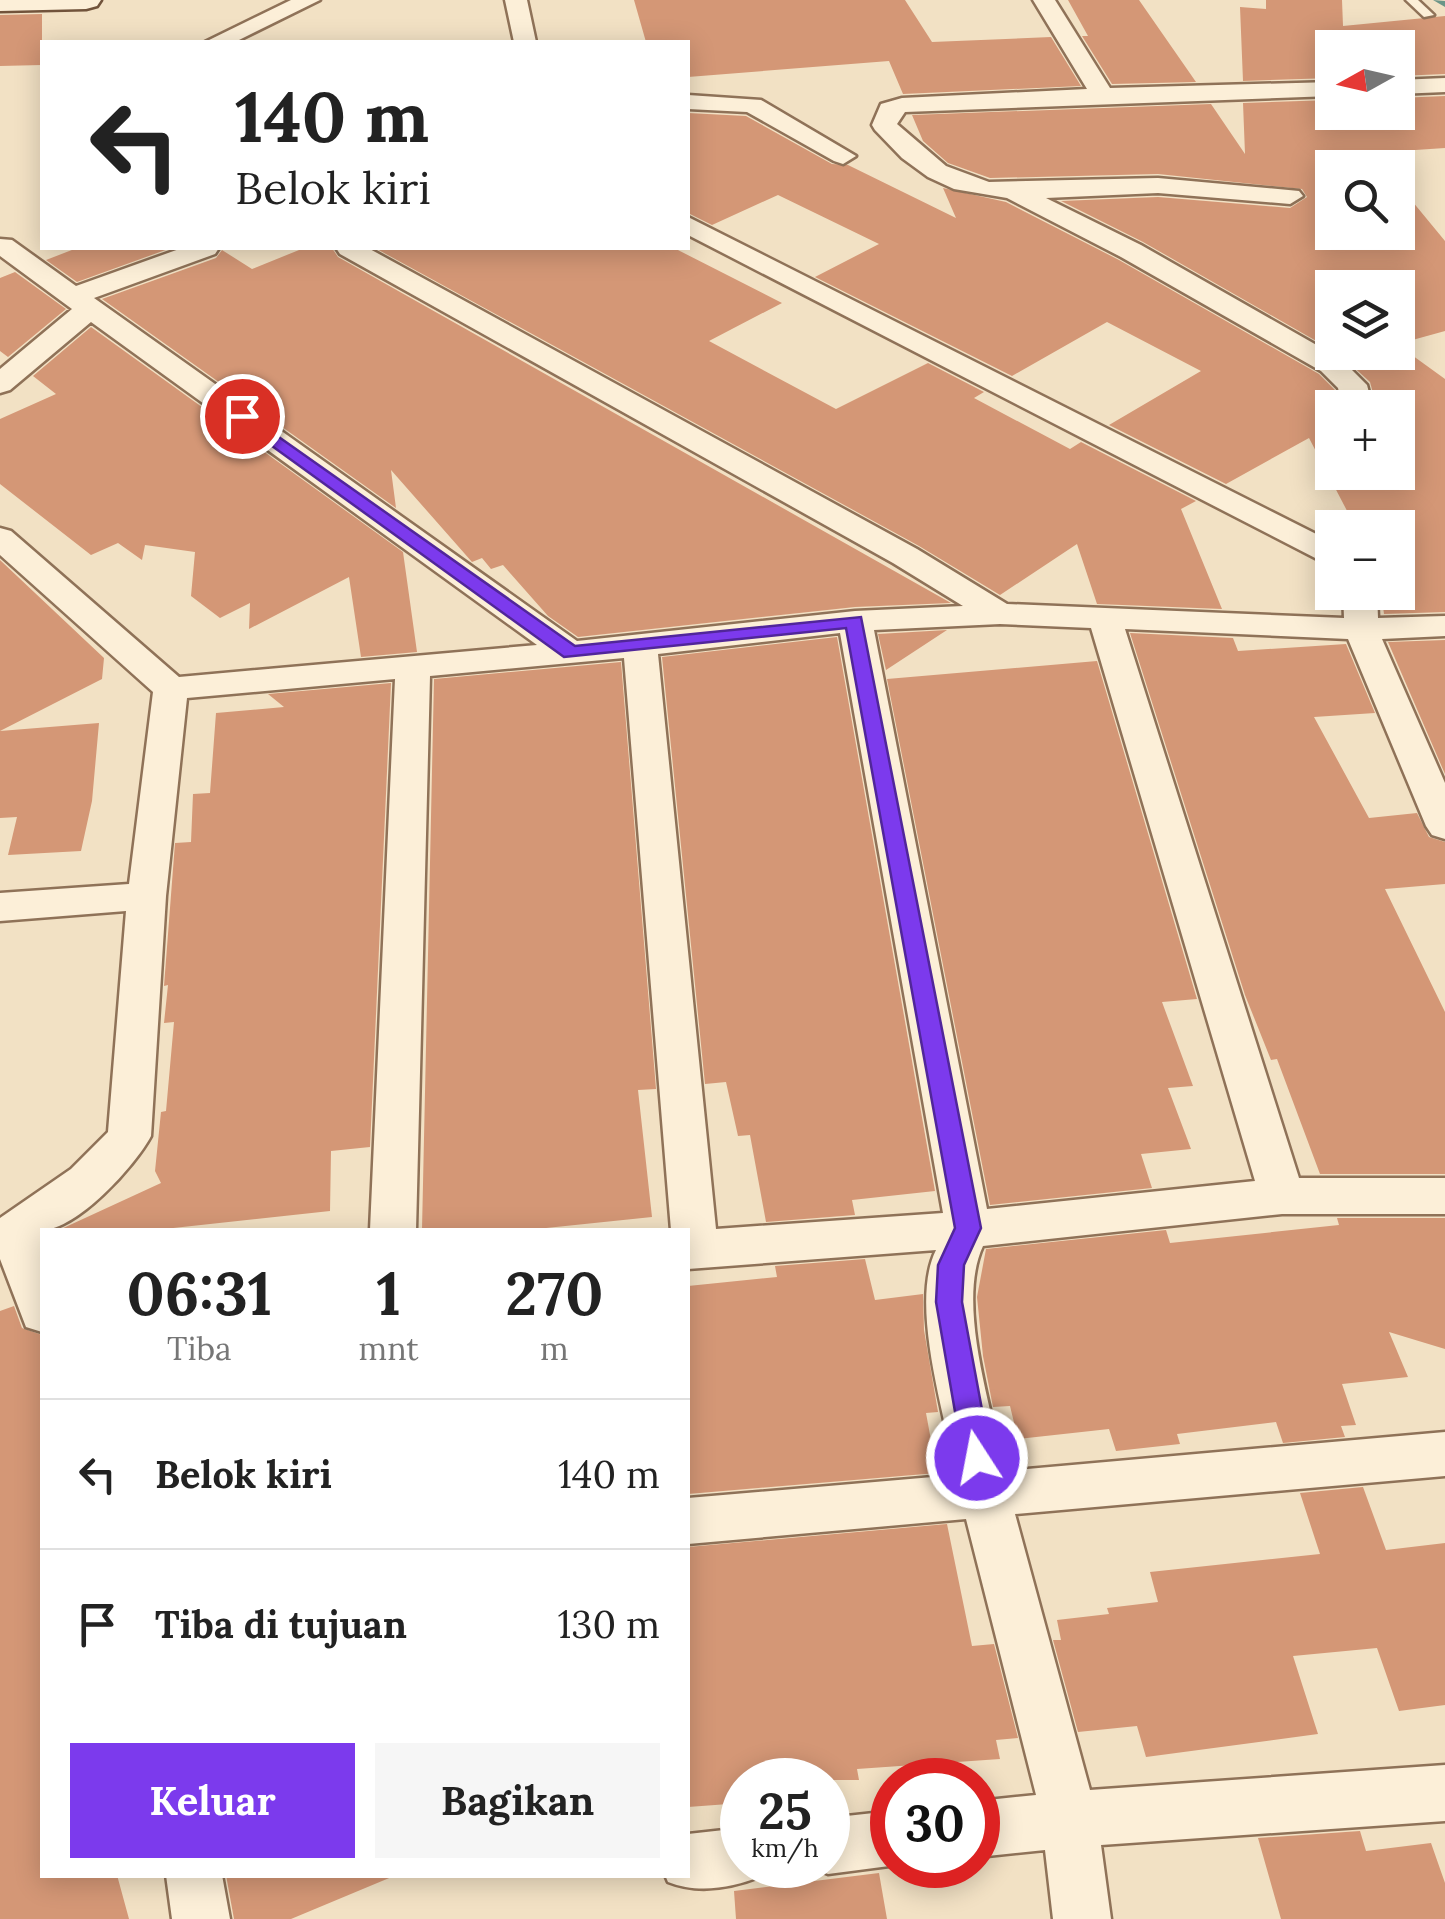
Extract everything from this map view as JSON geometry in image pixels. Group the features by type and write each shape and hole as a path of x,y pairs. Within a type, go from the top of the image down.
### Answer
{"main road":[{"path":"0,2 86,0"}],"street":[{"path":"221,40 309,0"},
{"path":"516,0 525,40"},
{"path":"1044,0 1103,94"},
{"path":"1415,87 1445,86"},
{"path":"1290,196 1116,186 1018,194 956,184 928,168 884,125 890,109 920,103 1315,88"},
{"path":"690,102 752,104 843,156"},
{"path":"1116,186 1132,251"},
{"path":"1018,194 1132,251 1331,365 1353,390"},
{"path":"690,226 1315,545"},
{"path":"3,246 571,653"},
{"path":"0,384 82,302 201,250"},
{"path":"353,250 888,546 1000,614"},
{"path":"0,538 170,689 571,653 854,621 1000,614 1361,628 1445,626"},
{"path":"1360,610 1361,628 1445,826"},
{"path":"1105,618 1282,1196"},
{"path":"854,621 968,1228 951,1265 949,1302 984,1493 1070,1818 1082,1919"},
{"path":"640,646 689,1228"},
{"path":"393,1228 413,666"},
{"path":"40,1310 7,1236 48,1213 112,1160 130,1136 147,896 170,689"},
{"path":"0,907 147,896"},
{"path":"691,1250 968,1228 1282,1196 1445,1196"},
{"path":"690,1520 1445,1454"},
{"path":"1000,1826 1445,1792"},
{"path":"690,1862 720,1858"},
{"path":"195,1878 202,1919"}],"lane":[{"path":"1412,0 1428,15"}],"building":[{"path":"634,0 905,0 932,42 1051,37 1081,86 903,94 889,61 690,77 690,40 645,40"},
{"path":"1068,0 1139,0 1196,82 1112,84 1082,36 1088,36"},
{"path":"1266,0 1342,0 1343,26 1445,16 1445,74 1415,75 1415,30 1315,30 1315,79 1243,81 1240,7 1266,9"},
{"path":"42,14 40,65 0,66 0,15"},
{"path":"1445,96 1445,148 1315,150 1315,250 1415,250 1415,205 1445,241 1445,331 1415,339 1415,270 1315,270 1315,340 1143,242 1061,201 1158,197 1290,208 1307,197 1302,189 1158,174 990,178 948,163 923,141 912,115 1211,104 1245,154 1243,103 1315,101 1315,130 1415,130 1415,97"},
{"path":"690,113 746,116 832,164 848,165 956,218 943,188 1006,202 1119,260 1319,374 1335,390 1315,390 1315,449 1309,438 1226,484 1109,425 1201,371 1107,322 1012,376 815,277 879,244 778,195 712,225 690,214"},
{"path":"72,250 165,250 77,282 46,260"},
{"path":"222,250 252,269 299,250 333,250 338,257 951,603 855,607 578,637 548,616 503,565 491,569 482,558 472,562 391,470 396,508 102,299 216,258"},
{"path":"379,250 678,250 782,303 709,341 836,409 928,363 984,392 974,398 1070,449 1081,442 1196,501 1181,509 1222,609 1097,604 1077,544 1000,595 919,546"},
{"path":"15,272 66,309 8,357 0,351 0,278"},
{"path":"91,327 403,552 417,652 361,657 349,577 249,629 250,603 220,618 191,596 195,552 145,545 142,560 118,543 91,555 0,484 0,419 56,394 33,376"},
{"path":"1415,357 1445,379 1445,612 1384,614 1383,610 1415,610 1415,510 1347,510 1336,490 1415,490 1415,390 1372,390 1370,382 1357,370 1415,370"},
{"path":"0,560 104,658 102,679 0,731"},
{"path":"947,630 886,670 878,634"},
{"path":"1130,633 1233,638 1238,651 1346,644 1375,713 1314,717 1369,818 1417,813 1429,837 1445,842 1445,884 1385,889 1445,1012 1445,1174 1320,1174 1277,1059 1271,1060 1245,995"},
{"path":"837,637 935,1191 852,1200 855,1215 766,1222 750,1135 738,1136 726,1082 705,1084 662,657"},
{"path":"1445,640 1445,774 1388,642"},
{"path":"1097,661 1197,999 1162,1002 1193,1086 1168,1088 1191,1149 1141,1154 1152,1188 990,1205 887,679"},
{"path":"621,662 656,1089 638,1090 652,1217 546,1228 422,1228 434,679"},
{"path":"391,683 370,1147 331,1151 330,1211 173,1228 63,1228 161,1183 155,1171 161,1112 166,1111 174,1022 164,1023 168,985 164,986 175,843 191,842 193,794 210,793 216,713 284,707 268,694"},
{"path":"99,723 92,801 81,851 8,855 17,817 0,818 0,731"},
{"path":"1337,1218 1445,1218 1445,1349 1389,1332 1408,1377 1342,1384 1356,1425 1341,1426 1345,1437 1283,1443 1276,1422 1177,1434 1180,1444 1116,1451 1109,1429 1018,1439 1010,1406 993,1407 977,1297 986,1249 1166,1230 1170,1243 1339,1225"},
{"path":"865,1259 875,1300 923,1294 924,1330 938,1412 926,1413 937,1473 690,1494 690,1286 777,1277 775,1266"},
{"path":"14,1306 22,1328 40,1334 40,1878 118,1878 129,1919 0,1919 0,1311"},
{"path":"1363,1487 1386,1550 1445,1543 1445,1705 1399,1711 1377,1648 1293,1656 1318,1734 1146,1757 1137,1726 1078,1732 1053,1640 1061,1640 1057,1620 1109,1614 1107,1608 1158,1602 1150,1572 1320,1554 1300,1493"},
{"path":"947,1524 972,1646 994,1644 1018,1738 996,1740 1000,1758 870,1758 870,1768 857,1769 859,1780 850,1780 850,1758 720,1758 720,1805 690,1807 690,1547"},
{"path":"1360,1831 1366,1851 1431,1843 1445,1883 1445,1919 1281,1919 1258,1838"},
{"path":"870,1874 870,1888 882,1888 887,1919 736,1919 734,1891 850,1888 850,1877"},
{"path":"227,1878 389,1878 291,1919 234,1919"}],"waterway":[{"path":"1437,0 1445,4"}],"route":[{"path":"242,416 571,653 854,621 968,1228 951,1265 949,1302 977,1458"}]}
